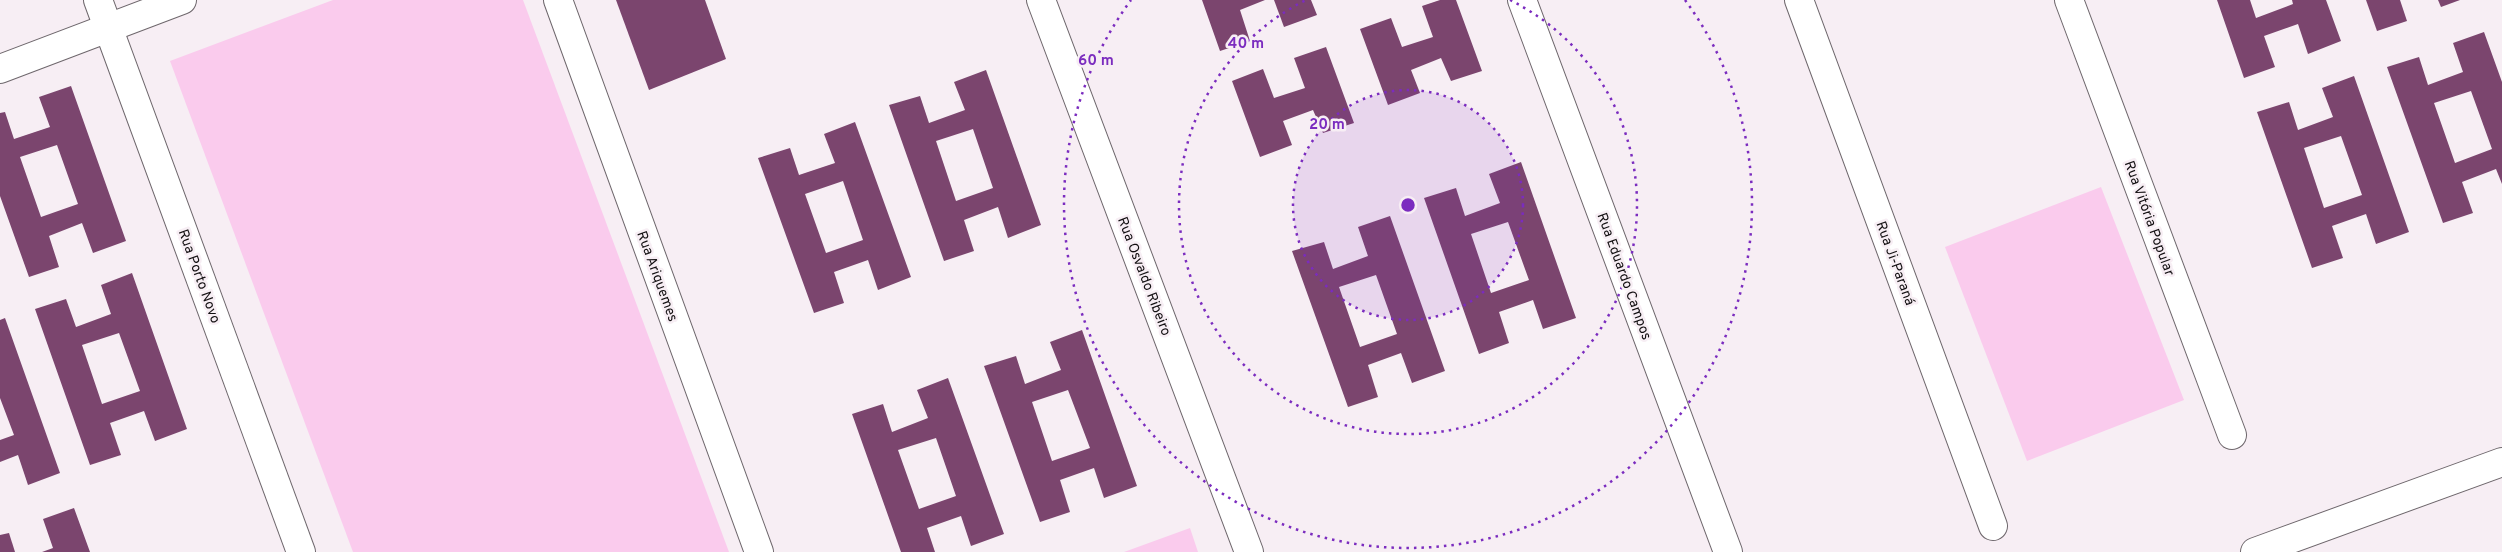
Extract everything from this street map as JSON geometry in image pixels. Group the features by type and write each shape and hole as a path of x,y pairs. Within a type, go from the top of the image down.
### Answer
{"street":[{"name":"Rua Porto Novo","path":"98,0 301,552"},
{"path":"0,68 182,0"},
{"name":"Rua Ariquemes","path":"558,0 759,552"},
{"name":"Rua Osvaldo Ribeiro","path":"1042,0 1249,552"},
{"name":"Rua Eduardo Campos","path":"1522,0 1728,552"},
{"name":"Rua Ji-Paraná","path":"1799,0 1993,526"},
{"name":"Rua Vitória Popular","path":"2069,0 2232,435"},
{"path":"2255,552 2502,462"}],"shaded area":[{"path":"333,0 523,0 729,552 353,552 170,61"},
{"path":"2101,187 2184,400 2027,461 1945,247"},
{"path":"1190,528 1198,552 1124,552"}],"building":[{"path":"616,0 705,0 726,59 649,90"},
{"path":"1202,0 1265,0 1240,10 1250,41 1220,51"},
{"path":"1274,0 1311,0 1317,15 1284,27"},
{"path":"1440,0 1456,0 1482,71 1451,81 1441,58 1411,70 1420,93 1388,105 1360,29 1391,18 1402,47 1433,37 1422,6"},
{"path":"2217,0 2250,0 2256,18 2293,4 2292,0 2326,0 2341,41 2308,54 2298,24 2264,36 2275,67 2244,78"},
{"path":"2366,0 2400,0 2407,21 2377,31"},
{"path":"2438,0 2460,0 2441,7"},
{"path":"2484,32 2502,82 2502,184 2496,169 2462,182 2473,213 2443,223 2387,67 2419,57 2428,85 2463,72 2453,43","holes":["2471,91 2492,149 2455,163 2434,103"]},
{"path":"1326,47 1354,123 1323,133 1313,110 1283,121 1292,145 1260,157 1232,81 1263,69 1274,98 1305,88 1294,58"},
{"path":"986,70 1041,225 1008,238 998,207 964,220 974,251 944,261 889,105 920,96 929,123 965,110 954,82","holes":["973,129 993,188 956,201 936,141"]},
{"path":"2354,76 2409,232 2376,244 2366,214 2332,226 2343,258 2312,268 2257,112 2289,102 2298,130 2333,117 2322,88","holes":["2341,136 2362,195 2324,208 2304,148"]},
{"path":"71,86 126,241 93,253 82,223 49,236 59,267 29,277 0,196 0,113 5,112 14,139 50,127 39,97","holes":["57,145 78,204 41,217 20,157"]},
{"path":"855,122 911,277 878,290 868,260 834,272 844,303 814,313 758,158 790,148 799,175 835,163 824,134","holes":["843,181 863,240 826,253 805,194"]},
{"path":"1521,162 1576,318 1543,329 1533,300 1499,312 1509,343 1479,354 1424,198 1456,188 1465,216 1500,203 1489,174","holes":["1508,222 1529,280 1491,293 1471,234"]},
{"path":"1390,216 1445,371 1412,383 1401,353 1368,365 1378,397 1348,407 1292,251 1324,242 1333,269 1368,256 1358,227","holes":["1376,275 1397,334 1360,347 1339,287"]},
{"path":"132,273 187,429 155,441 144,411 110,423 121,455 90,465 35,309 66,299 76,327 111,314 101,285","holes":["119,333 140,391 102,404 82,345"]},
{"path":"5,318 60,473 28,485 18,455 0,462 0,440 14,435 0,398 0,320"},
{"path":"1082,330 1137,486 1104,498 1094,468 1060,480 1070,512 1040,522 984,366 1016,356 1025,384 1061,370 1050,342","holes":["1068,390 1090,448 1052,461 1032,402"]},
{"path":"948,378 1004,534 971,546 961,516 927,528 935,552 901,552 852,414 883,404 892,432 928,418 917,390","holes":["936,438 956,496 919,509 898,450"]},
{"path":"74,508 90,552 42,552 53,548 43,519"},
{"path":"9,533 15,552 0,552 0,535"}]}
